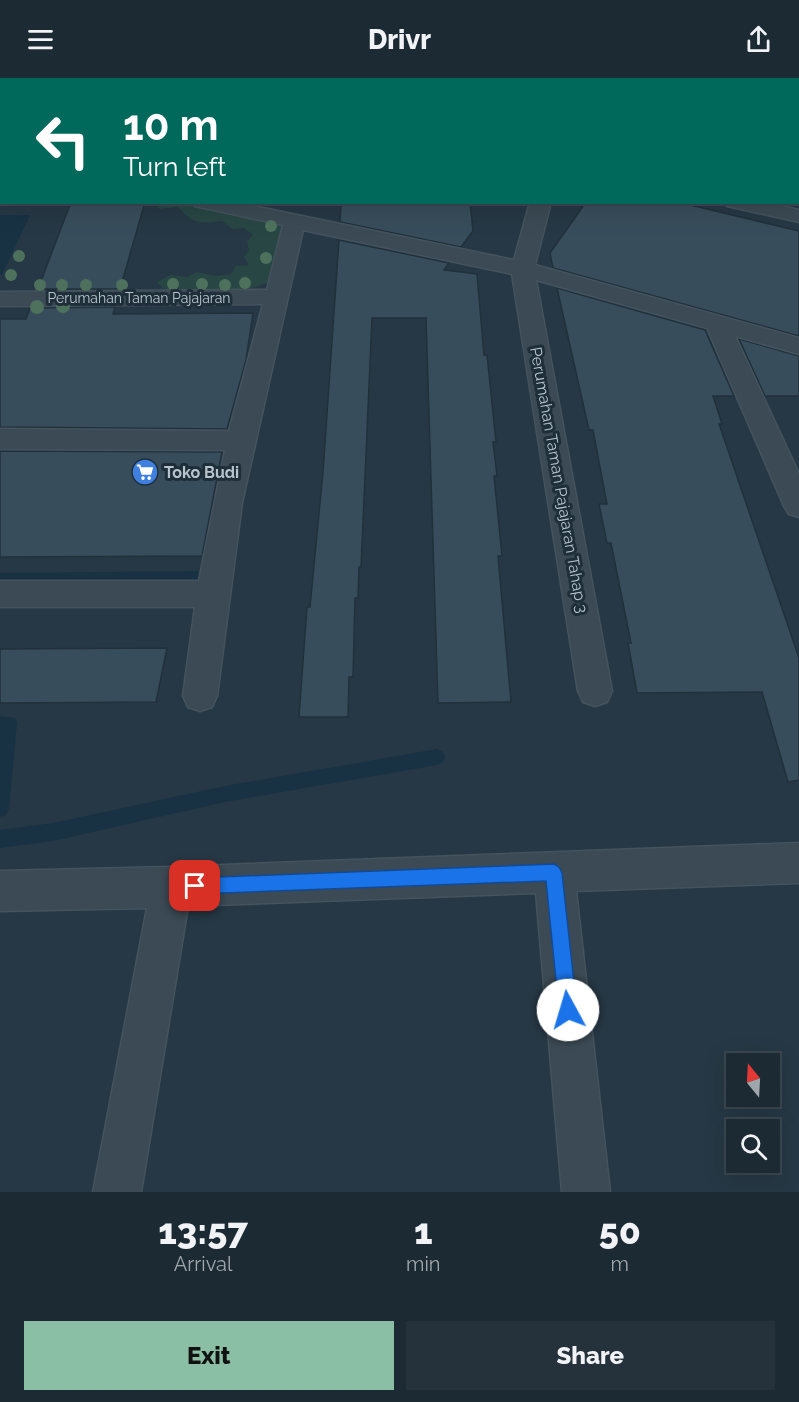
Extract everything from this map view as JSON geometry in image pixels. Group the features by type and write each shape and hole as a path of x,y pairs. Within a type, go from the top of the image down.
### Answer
{"street":[{"path":"211,204 523,269 799,346"},
{"name":"Perumahan Taman Pajajaran Tahap 3","path":"540,204 523,269 595,691"},
{"path":"743,204 799,216"},
{"path":"200,696 212,594 240,441 278,297 294,223"},
{"name":"Perumahan Taman Pajajaran","path":"0,299 278,297"},
{"path":"718,325 799,506"},
{"path":"0,439 240,441"},
{"path":"0,594 212,594"},
{"path":"0,891 171,887 799,863"},
{"path":"554,873 586,1192"},
{"path":"117,1192 171,887"}],"green space":[{"path":"155,204 239,204 249,211 258,208 274,209 276,216 272,221 282,226 281,234 287,239 273,281 230,295 195,295 182,289 164,289 157,282 170,275 187,277 197,272 216,276 231,274 236,266 249,265 244,257 249,251 247,241 253,235 244,228 232,229 222,221 197,222 178,207 160,209"}],"water":[{"path":"0,215 30,215 2,275 0,275"}],"building":[{"path":"70,204 144,204 120,289 38,289"},
{"path":"341,204 470,204 473,231 461,247 340,222"},
{"path":"585,204 686,204 799,231 799,336 553,268 550,253"},
{"path":"339,240 449,263 444,270 477,274 484,355 487,355 496,442 493,442 497,476 494,476 502,556 498,556 511,702 438,703 426,318 372,318 361,567 359,567 358,598 355,598 353,677 349,677 348,717 299,717 307,607 310,607 323,472"},
{"path":"557,288 705,330 734,396 713,396 722,424 719,424 799,658 799,780 788,782 762,692 637,693 628,643 631,643 611,543 607,543 599,504 607,504 593,430 589,430"},
{"path":"115,307 113,314 253,313 246,360 227,429 0,427 0,319 26,319 30,308"},
{"path":"739,339 799,356 799,396 765,396"},
{"path":"0,451 222,452 202,556 0,557"},
{"path":"167,648 156,702 0,703 0,649"}],"waterway":[{"path":"0,579 197,577"},
{"path":"0,723 9,723 0,809"},
{"path":"0,839 53,832 225,794 437,757"}],"place":[{"name":"Toko Budi","path":"145,472"}],"route":[{"path":"195,886 554,873 568,1010"}]}
